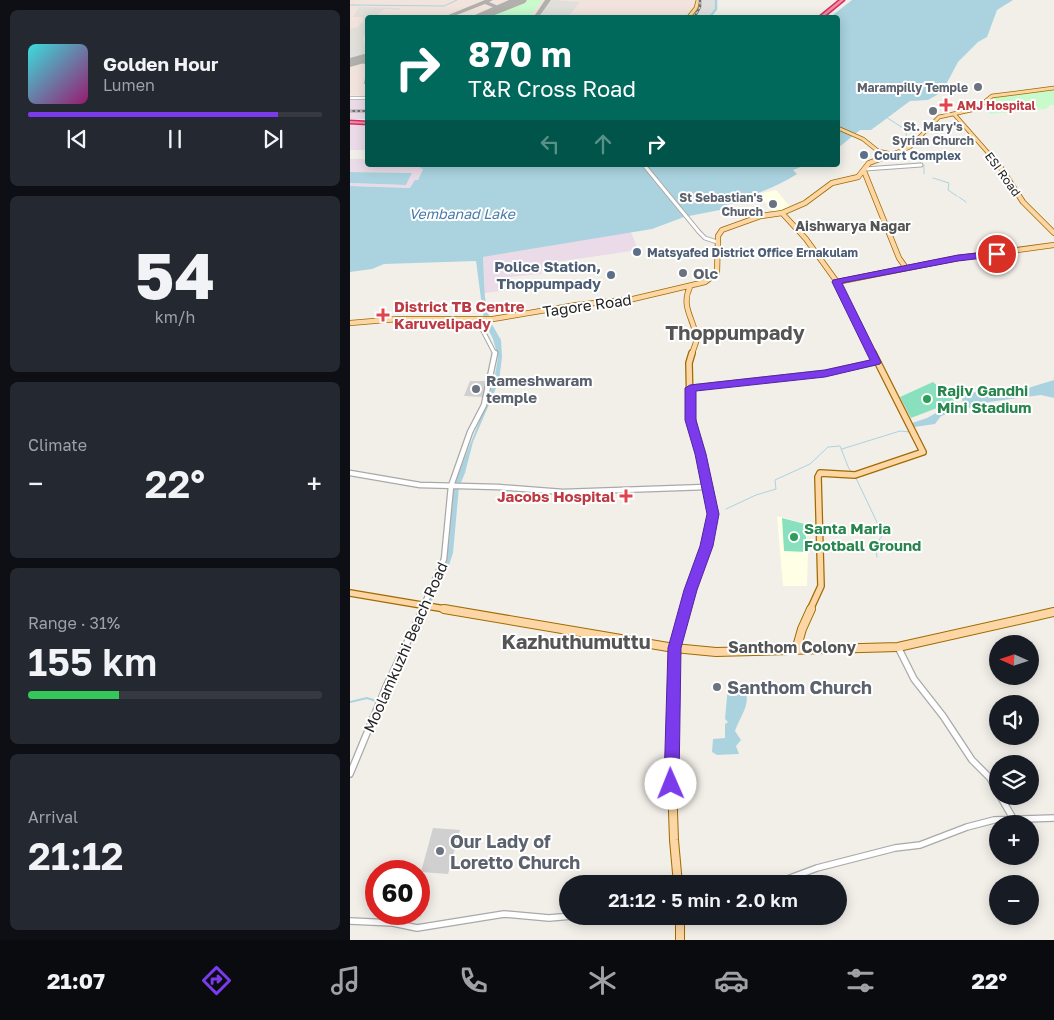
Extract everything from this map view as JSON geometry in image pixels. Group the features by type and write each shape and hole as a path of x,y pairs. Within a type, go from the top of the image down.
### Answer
{"highway":[{"path":"823,15 842,0"},
{"path":"350,122 365,123"}],"main road":[{"path":"690,15 696,8 698,0"},
{"path":"717,242 722,230 761,216 782,213 805,203 827,185 858,177 869,163 910,147 920,139 934,119 976,109 992,96 1054,88"},
{"name":"ESI Road","path":"954,114 999,166 1023,202 1054,233"},
{"path":"840,129 863,140 888,156"},
{"path":"878,151 894,154"},
{"path":"878,151 882,158"},
{"path":"864,170 899,258 906,268"},
{"path":"782,213 806,239 837,282 923,452 854,475 820,473 818,477 821,586 802,629 796,650"},
{"name":"Tagore Road","path":"350,323 398,319 492,319 633,299 690,287 705,282 717,273 717,242"},
{"path":"837,282 958,258 1054,246"},
{"path":"677,875 671,768 674,648 713,514 706,487 701,454 691,420 690,359 696,341 687,309 686,295 690,287"},
{"path":"350,593 674,648 716,652 898,647 1054,612"},
{"path":"680,925 680,940"}],"street":[{"path":"350,98 365,98"},
{"path":"864,170 912,164 921,165"},
{"path":"646,167 694,227 705,238 717,242"},
{"name":"Moolamkuzhi Beach Road","path":"350,774 386,687 426,607 444,559 452,486 470,432 484,405 494,363 495,353 481,327 482,319"},
{"path":"690,388 825,373 876,362"},
{"path":"350,473 398,483 566,492 706,487"},
{"path":"898,647 914,679 943,716 972,760 989,777"},
{"path":"1039,819 1054,818"},
{"path":"798,875 817,868 895,848 920,845 989,821"},
{"path":"350,921 393,923 417,928 504,914 559,917"}],"shaded area":[{"path":"350,0 695,0 694,7 687,15 365,15 365,96 350,95"},
{"path":"552,0 580,2 570,15 540,15"},
{"path":"701,0 715,0 716,4 710,15 696,15 701,5"},
{"path":"359,7 401,8 399,10 384,9 377,15 365,15 365,34 363,38 365,55 350,61 350,29 358,27 364,20 362,17 353,17"},
{"path":"350,99 365,100 365,119 350,119"},
{"path":"350,124 365,124 365,150 350,150"},
{"path":"350,159 365,159 365,167 423,168 418,180 410,188 350,186 350,183 406,185 412,173 350,172"},
{"path":"776,190 791,208 775,213 759,195"},
{"path":"631,232 638,250 543,264 541,274 510,277 510,290 485,293 483,257"},
{"name":"Rameshwaram temple","path":"470,381 488,381 483,397 464,396"},
{"path":"777,516 806,524 808,552 807,586 783,586"},
{"name":"Our Lady of Loretto Church","path":"433,828 460,830 448,874 430,873 430,860 424,860"}],"green space":[{"path":"530,0 543,0 531,15 489,15"},
{"path":"1054,88 1054,105 1050,105 1046,109 990,114 986,107 993,96 1021,90"},
{"name":"Rajiv Gandhi Mini Stadium","path":"933,382 955,401 911,418 900,397"},
{"name":"Santa Maria Football Ground","path":"782,518 805,524 807,552 784,551"}],"water":[{"path":"852,0 1013,0 997,10 987,37 978,42 958,62 942,92 928,100 910,101 871,130 860,130 840,146 840,15 833,15"},
{"name":"Vembanad Lake","path":"801,167 793,170 797,174 785,181 747,197 746,200 726,205 725,209 684,217 652,229 483,257 485,298 490,321 501,340 502,357 499,381 473,442 465,473 459,487 453,553 449,565 350,770 441,575 449,544 453,487 494,381 498,357 493,339 484,321 476,261 384,264 372,269 350,272 350,186 410,188 415,180 418,180 423,169 420,168"},
{"name":"Vembanad Lake","path":"350,172 412,173 406,185 350,183"},
{"path":"1054,380 1054,398 1041,395 989,402 941,416 935,424 914,427 912,423 927,418 954,403 963,403 962,399 966,395 974,392 990,395 1015,392"},
{"path":"734,682 743,684 747,697 745,708 735,731 741,740 736,746 739,754 717,755 712,752 713,739 725,738 725,724 728,722 725,719 728,686"}],"waterway":[{"path":"350,5 444,6 457,0"},
{"path":"711,15 716,9 716,0"},
{"path":"886,117 906,130 907,147"},
{"path":"911,151 921,163"},
{"path":"924,165 924,174"},
{"path":"933,178 949,183 948,190 957,196"},
{"path":"959,197 966,202"},
{"path":"842,449 900,431 910,432"},
{"path":"726,509 756,495 776,489 775,480 810,464 828,447 840,446 849,469 853,473"},
{"path":"855,476 883,535 875,545 877,557"},
{"path":"350,702 367,698 376,701"}],"taxiway":[{"path":"451,15 490,0"},
{"path":"537,15 548,0"},
{"path":"485,2 500,8"}],"runway":[{"path":"482,15 521,0"},
{"path":"350,63 365,58"}],"railway":[{"path":"696,15 700,7 700,0"},
{"path":"350,111 365,111"}],"place":[{"name":"Marampilly Temple","path":"978,87"},
{"name":"AMJ Hospital","path":"946,105"},
{"name":"St. Mary's Syrian Church","path":"933,111"},
{"name":"Court Complex","path":"864,155"},
{"name":"St Sebastian's Church","path":"773,204"},
{"name":"Matsyafed District Office Ernakulam","path":"637,252"},
{"name":"Olc","path":"683,273"},
{"name":"Police Station, Thoppumpady","path":"611,275"},
{"name":"District TB Centre Karuvelipady","path":"383,315"},
{"name":"Rameshwaram temple","path":"476,389"},
{"name":"Rajiv Gandhi Mini Stadium","path":"927,399"},
{"name":"Jacobs Hospital","path":"626,496"},
{"name":"Santa Maria Football Ground","path":"794,537"},
{"name":"Santhom Church","path":"717,687"},
{"name":"Our Lady of Loretto Church","path":"440,851"}],"district":[{"name":"Aishwarya Nagar","path":"853,225"},
{"name":"Thoppumpady","path":"735,332"},
{"name":"Kazhuthumuttu","path":"576,641"},
{"name":"Santhom Colony","path":"792,647"}],"route":[{"path":"671,784 674,648 690,590 706,546 713,514 709,492 706,487 701,454 696,444 691,420 690,388 825,373 876,362 837,282 958,258 997,254"}]}
